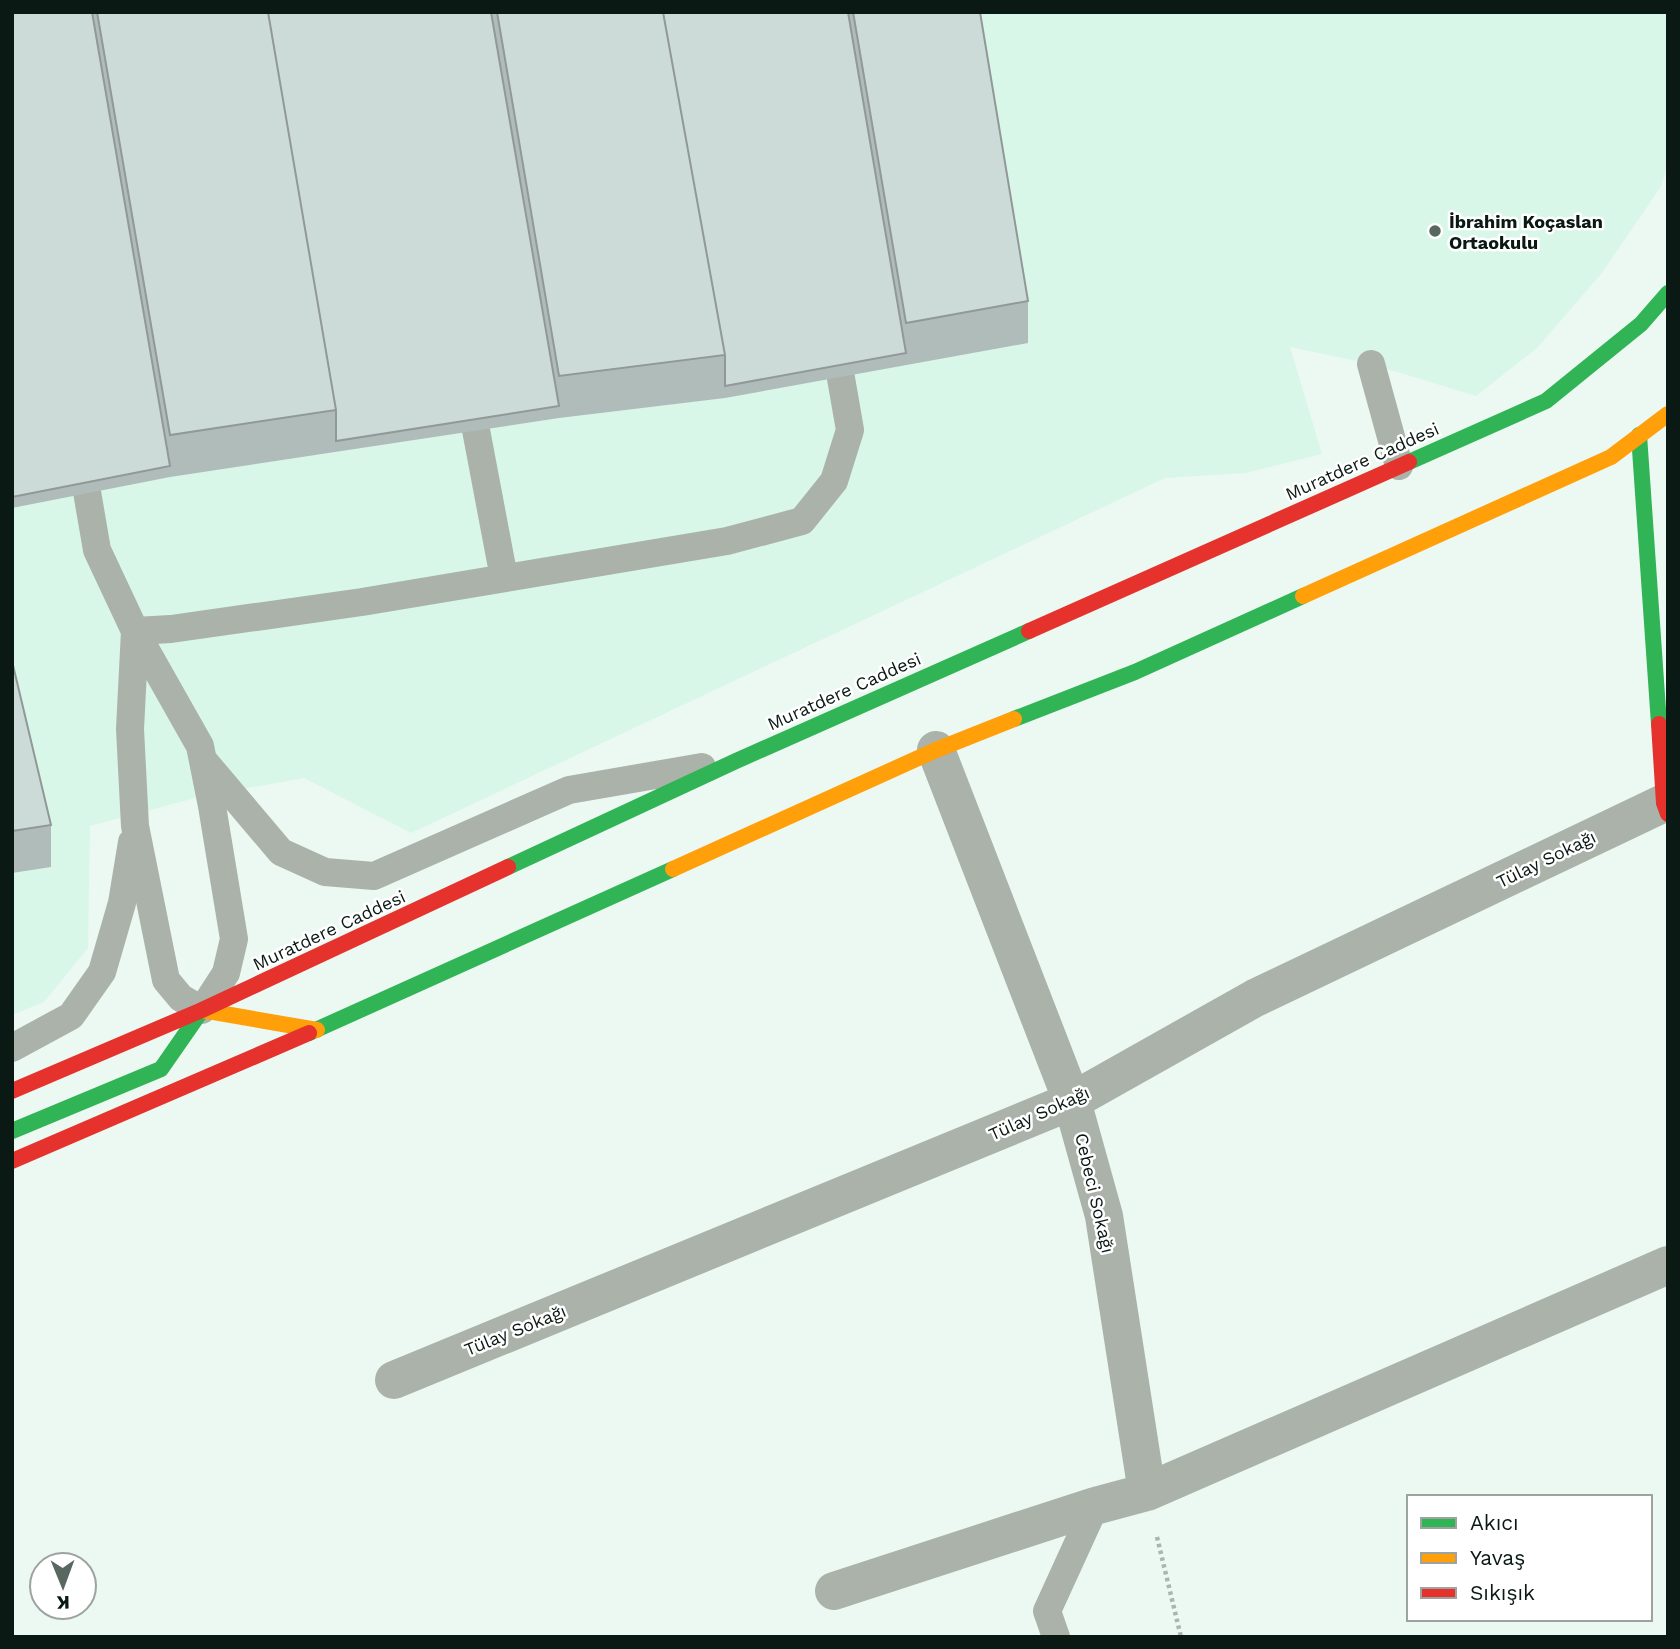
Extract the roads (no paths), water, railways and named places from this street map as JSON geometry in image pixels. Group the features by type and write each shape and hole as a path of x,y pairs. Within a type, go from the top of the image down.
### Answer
{"main road":[{"name":"Muratdere Caddesi","path":"12,1091 202,1010 736,761 1546,401 1641,324 1668,293"},
{"path":"12,1161 317,1030 936,750 1135,672 1611,457 1668,414"},
{"path":"1639,435 1666,808"},
{"path":"12,1131 161,1069 202,1010 317,1030"}],"street":[{"name":"Cebeci Sokağı","path":"936,750 1072,1101 1104,1216 1147,1492"},
{"name":"Tülay Sokağı","path":"394,1380 1072,1101 1255,998 1666,808"},
{"path":"834,1591 1095,1506 1147,1492 1668,1265"}],"lane":[{"path":"135,631 171,629 362,602 727,541 802,521 834,481 850,430 828,309"},
{"path":"463,363 504,578"},
{"path":"1371,364 1399,466"},
{"path":"76,429 97,550 135,631 200,746 203,759 234,939 226,973 202,1010 181,998 166,980 135,826 130,729 135,631"},
{"path":"203,759 281,852 325,872 374,876 569,790 736,761"},
{"path":"12,1048 71,1016 102,972 122,903 135,826"},
{"path":"1056,1637 1047,1611 1095,1506"}],"place":[{"name":"İbrahim Koçaslan Ortaokulu","path":"1435,231"}]}
